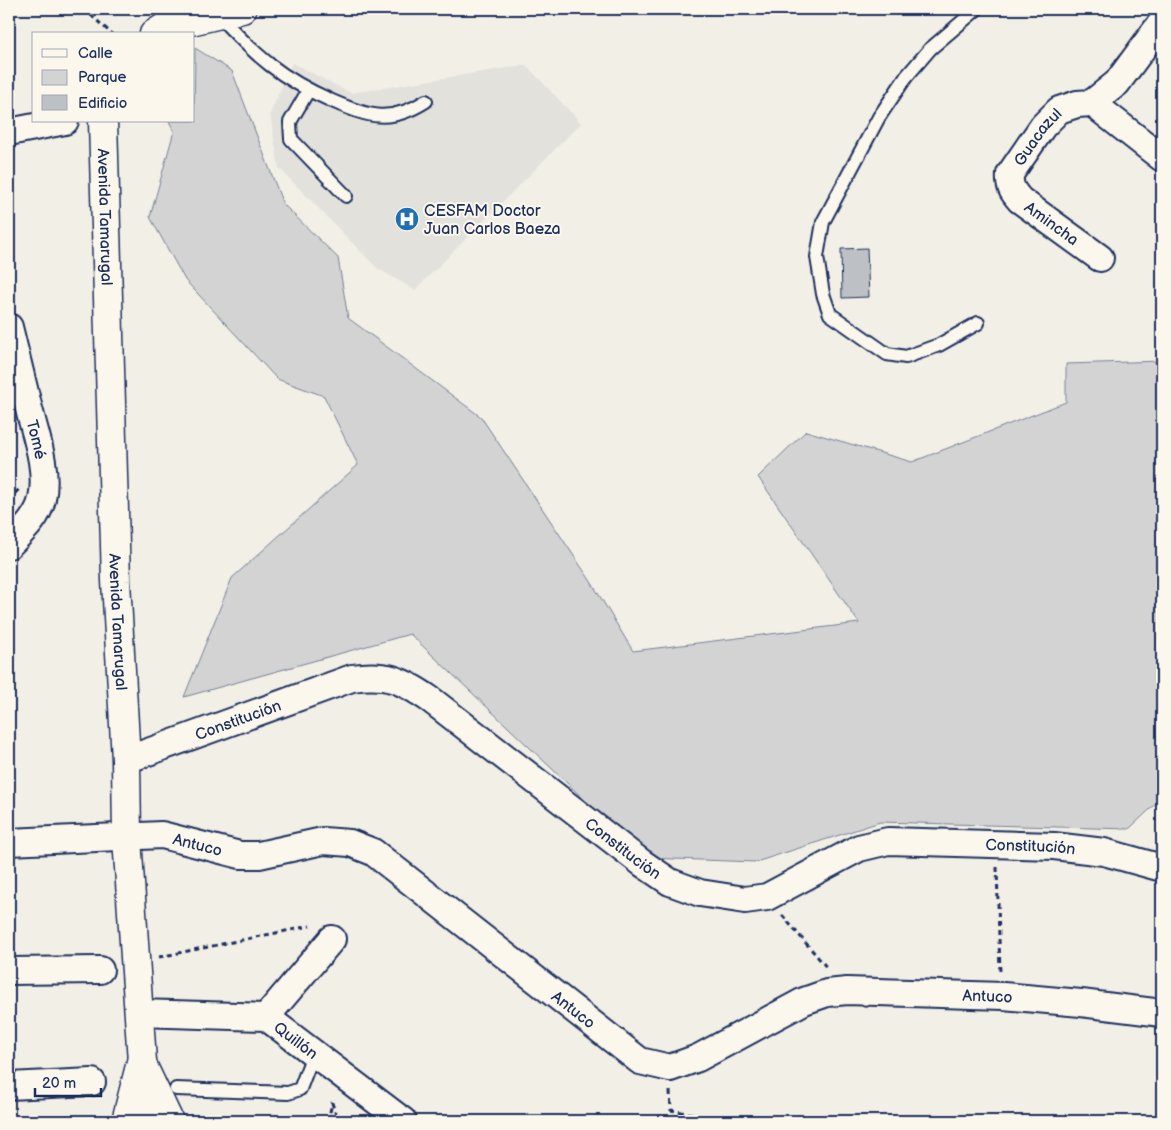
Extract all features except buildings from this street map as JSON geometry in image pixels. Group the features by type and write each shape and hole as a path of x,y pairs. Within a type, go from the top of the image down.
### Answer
{"street":[{"path":"157,32 165,27 230,12"},
{"name":"Guacazul","path":"1009,183 1014,166 1043,126 1059,110 1077,104 1092,102 1116,83 1162,22"},
{"path":"1092,102 1162,158"},
{"path":"9,132 60,122"},
{"name":"Avenida Tamarugal","path":"102,122 116,581 126,760 127,838 146,1121"},
{"name":"Amincha","path":"1009,183 1012,192 1020,200 1100,258"},
{"name":"Tomé","path":"9,327 41,458 43,482 42,499 36,513 23,532 9,545"},
{"name":"Constitución","path":"126,760 352,678 387,676 406,683 431,700 642,864 670,882 700,892 746,900 767,897 859,848 888,841 1054,846 1104,852 1162,868"},
{"name":"Antuco","path":"9,842 162,835 176,837 240,855 259,855 323,841 344,842 362,846 640,1061 670,1068 698,1058 804,1001 827,993 847,991 1000,996 1082,1003 1162,1013"},
{"path":"266,1017 325,932"},
{"path":"9,971 100,970"},
{"name":"Quillón","path":"139,1013 266,1017 403,1121"},
{"path":"126,1121 141,1062"},
{"path":"141,1062 169,1121"},
{"path":"9,1086 92,1082"}],"lane":[{"path":"977,9 930,49 906,77 878,117 823,222 816,257 823,294 830,314 887,354 906,357 939,345 978,323"},
{"path":"230,12 262,59 286,79 308,91 364,115 375,116 400,114 426,101"},
{"path":"308,91 290,122 291,139 346,196"},
{"path":"176,1088 288,1092 300,1088 314,1052"}],"path":[{"path":"84,9 110,32"},
{"path":"9,500 15,494"},
{"path":"996,844 1000,996"},
{"path":"767,897 847,991"},
{"path":"135,962 325,932"},
{"path":"670,1068 671,1110 692,1114 694,1121"},
{"path":"328,1121 332,1103 338,1121"}],"shaded area":[{"name":"CESFAM Doctor Juan Carlos Baeza","path":"292,63 351,93 526,65 581,123 415,290 378,269 279,168 270,114"}],"green space":[{"path":"195,48 232,71 283,204 338,258 348,318 481,417 590,580 633,651 859,623 758,477 806,431 912,462 1066,402 1066,364 1162,361 1162,798 1129,829 880,822 756,862 646,858 410,634 184,697 232,578 358,465 324,396 277,379 185,280 150,217 174,131 170,122 195,122"}],"place":[{"name":"CESFAM Doctor Juan Carlos Baeza","path":"407,219"}]}
